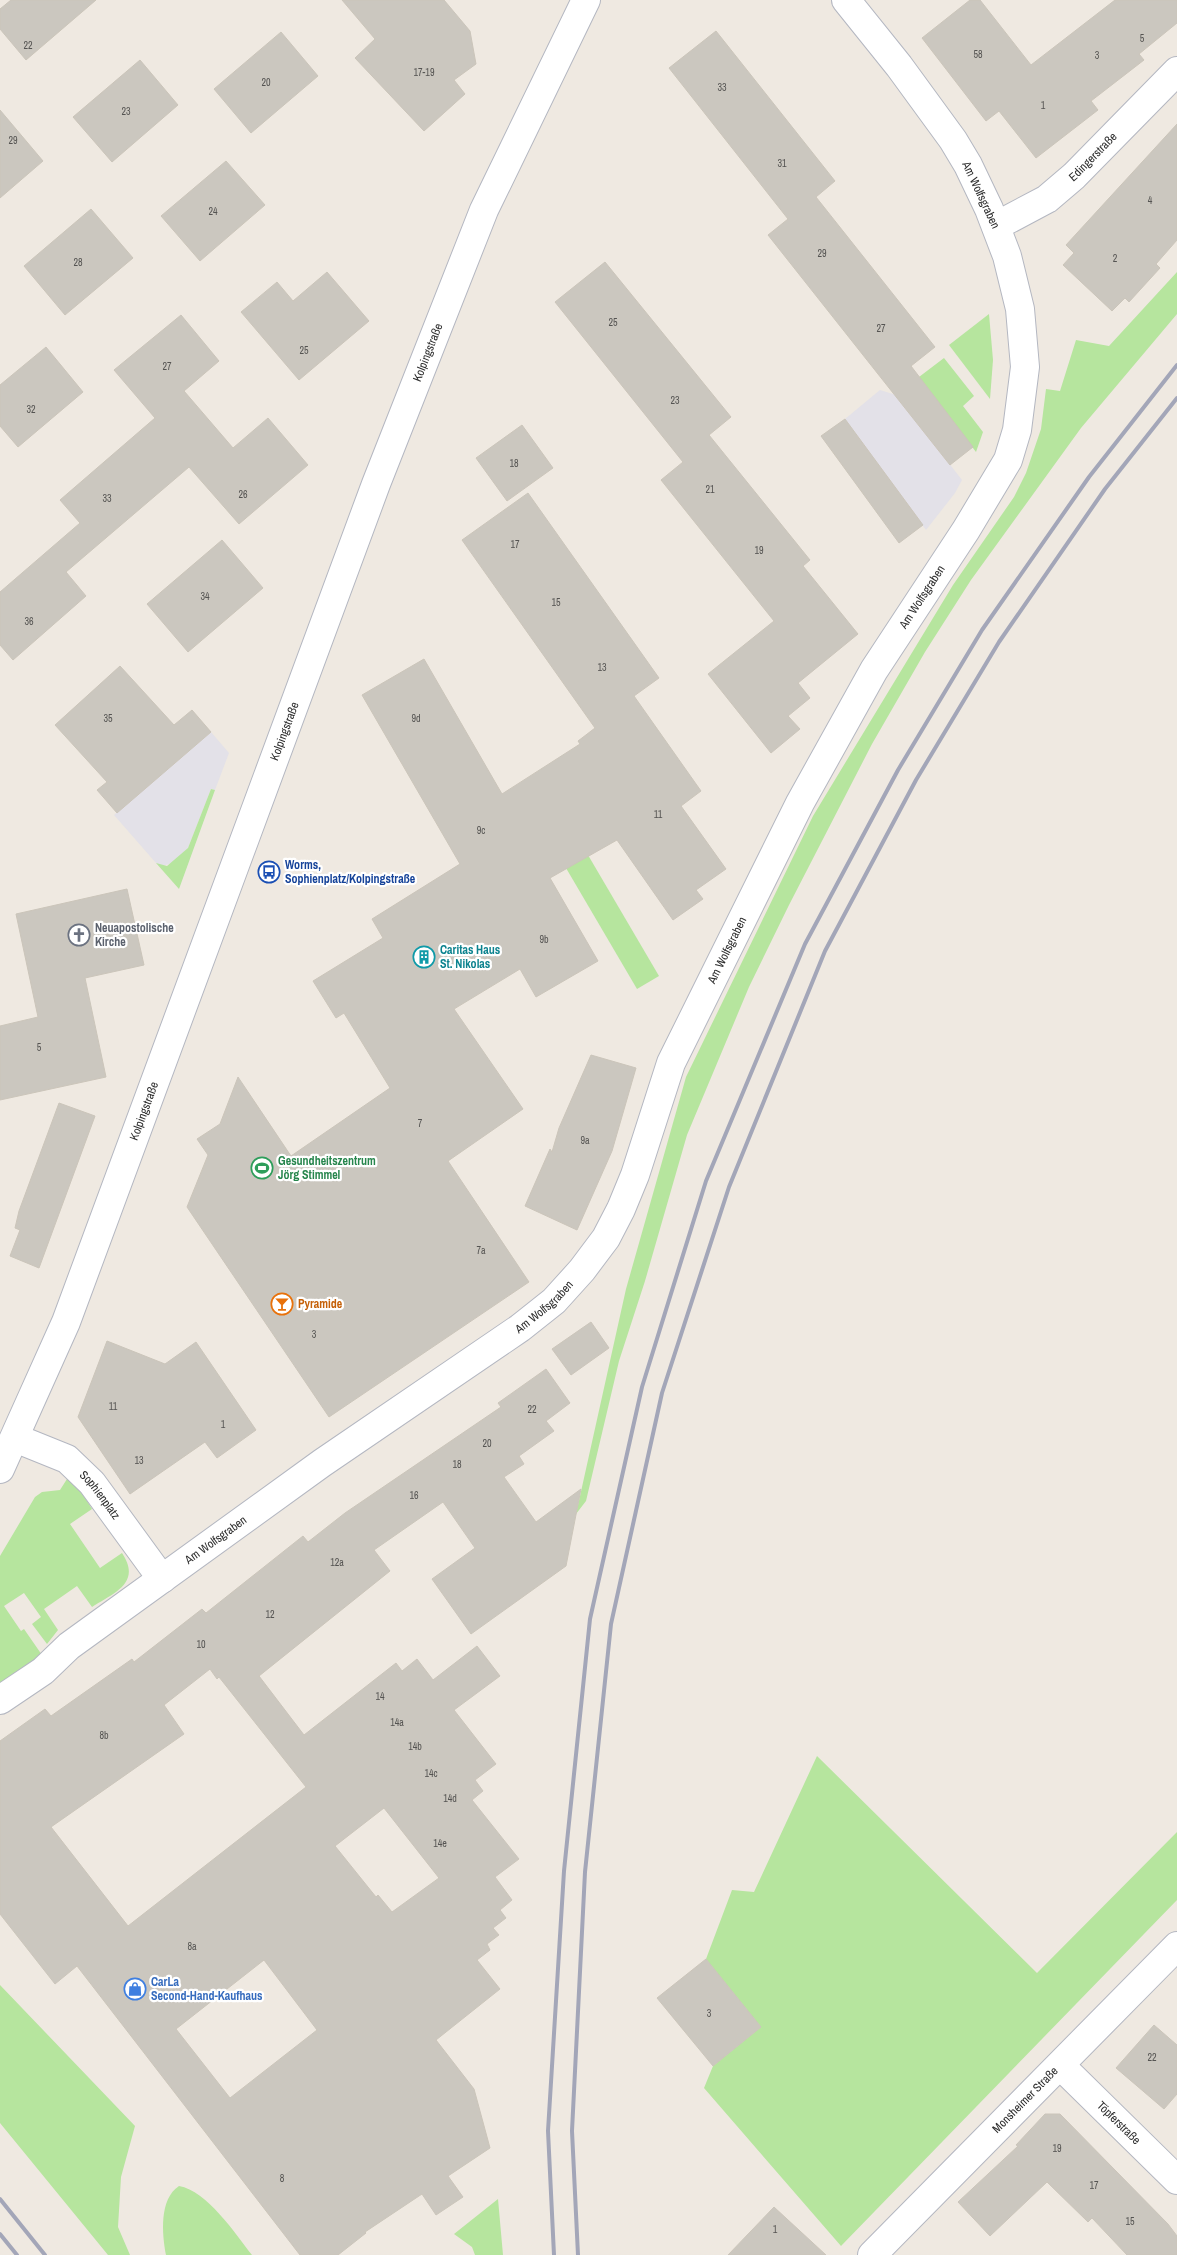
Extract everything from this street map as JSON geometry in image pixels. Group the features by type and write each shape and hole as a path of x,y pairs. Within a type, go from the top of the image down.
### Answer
{"street":[{"name":"Kolpingstraße","path":"1,1467 66,1322 369,502 480,219 586,0"},
{"name":"Am Wolfsgraben","path":"0,1700 43,1671 70,1646 322,1463 520,1328 554,1302 582,1270 606,1238 621,1209 635,1175 671,1063 800,803 874,670 970,523 1008,460 1017,430 1022,399 1025,368 1024,334 1015,283 996,226 968,166 953,140 846,0"},
{"name":"Edingerstraße","path":"996,226 1047,199 1074,176 1177,71"},
{"name":"Sophienplatz","path":"15,1438 67,1459 79,1469 105,1500 162,1579"},
{"name":"Monsheimer Straße","path":"872,2255 1177,1946"},
{"name":"Töpferstraße","path":"1060,2066 1177,2180"}],"shaded area":[{"path":"880,390 896,395 962,480 955,493 926,530 845,419"},
{"path":"211,732 229,753 215,790 211,789 188,848 172,863 162,866 156,863 114,815"}],"green space":[{"path":"1177,272 1177,314 1081,428 971,580 925,652 872,744 749,987 687,1135 645,1281 619,1361 586,1501 576,1514 626,1289 686,1077 813,816 953,585 1014,497 1026,473 1041,429 1046,389 1060,391 1076,340 1109,346"},
{"path":"989,314 993,360 990,399 949,345"},
{"path":"944,358 974,396 963,406 983,432 976,452 919,377"},
{"path":"211,789 215,790 179,889 156,863 167,866 188,848"},
{"path":"588,855 659,976 637,989 566,868"},
{"path":"67,1479 77,1485 92,1509 70,1524 100,1568 122,1553 129,1572 127,1580 116,1592 92,1607 77,1586 44,1609 58,1630 47,1644 32,1624 41,1617 24,1593 4,1606 21,1631 24,1629 42,1655 0,1687 0,1556 35,1497 42,1492 60,1490"},
{"path":"817,1756 1037,1973 1177,1832 1177,1900 841,2246 704,2088 713,2066 761,2027 706,1959 732,1890 754,1892"},
{"path":"0,1985 135,2126 121,2177 118,2227 130,2255 108,2255 0,2123"},
{"path":"179,2186 189,2189 210,2204 252,2255 166,2255 163,2218 168,2199"},
{"path":"498,2199 503,2255 475,2255 472,2247 454,2234"}],"building":[{"path":"11,0 96,0 26,60 0,29 0,9"},
{"path":"342,0 444,0 470,31 476,64 454,80 465,94 424,131 355,58 375,39"},
{"path":"970,0 980,0 1031,65 1115,0 1177,0 1177,23 1139,54 1144,60 1091,101 1098,110 1036,158 999,111 986,121 922,38"},
{"path":"716,31 835,181 816,197 935,347 911,366 973,447 950,465 768,235 788,219 669,68"},
{"path":"281,32 318,76 251,133 214,89"},
{"path":"140,60 178,105 112,162 73,117"},
{"path":"0,110 43,161 0,198"},
{"path":"1177,124 1177,240 1156,264 1160,268 1129,302 1125,298 1112,311 1063,265 1074,253 1066,245"},
{"path":"226,161 265,205 200,261 161,216"},
{"path":"91,209 133,258 65,315 24,266"},
{"path":"605,262 731,417 709,435 810,560 803,566 858,634 798,683 810,698 788,716 800,729 771,753 708,674 774,621 661,480 683,462 555,302"},
{"path":"327,272 369,321 299,380 241,312 277,282 293,301"},
{"path":"181,315 219,361 184,391 233,448 268,418 308,465 239,524 189,467 66,572 86,596 13,660 0,645 0,592 80,523 60,500 155,418 114,370"},
{"path":"46,347 83,392 18,447 0,426 0,385"},
{"path":"845,419 923,525 899,543 821,436"},
{"path":"522,425 553,468 507,501 476,458"},
{"path":"528,493 659,678 634,696 701,791 681,806 726,869 696,890 703,899 673,920 617,840 550,878 598,961 536,997 520,969 454,1009 523,1109 448,1161 529,1282 329,1417 187,1207 208,1155 197,1139 220,1124 238,1077 291,1156 390,1088 344,1013 336,1018 313,981 383,938 372,919 460,864 362,695 424,659 502,794 580,744 578,741 595,728 462,540"},
{"path":"222,540 263,588 188,652 147,604"},
{"path":"120,666 174,725 192,710 211,732 117,813 97,790 107,782 55,725"},
{"path":"127,889 144,965 85,978 106,1077 0,1100 0,1026 38,1017 16,914"},
{"path":"591,1055 636,1068 612,1151 577,1230 525,1206 550,1149 552,1152 559,1128"},
{"path":"59,1103 95,1116 39,1268 10,1256 20,1230 15,1228 19,1211"},
{"path":"591,1322 609,1348 571,1375 552,1349"},
{"path":"107,1341 165,1364 196,1342 256,1430 217,1458 205,1442 130,1494 78,1417"},
{"path":"546,1369 570,1403 546,1421 554,1431 519,1456 524,1464 504,1477 536,1522 581,1489 566,1566 471,1634 432,1579 475,1548 443,1502 374,1550 390,1571 259,1676 304,1735 396,1663 402,1671 417,1659 433,1680 477,1646 500,1676 454,1710 496,1764 475,1780 483,1791 472,1800 519,1859 495,1877 512,1900 500,1910 506,1918 493,1928 499,1935 487,1944 490,1950 477,1960 500,1989 436,2040 474,2089 490,2148 448,2176 463,2197 436,2215 422,2194 365,2232 338,2255 300,2255 77,1966 55,1984 0,1914 0,1741 45,1709 51,1716 132,1659 134,1662 202,1609 206,1613 303,1536 308,1542 345,1513 501,1407 498,1403","holes":["210,1669 217,1679 219,1677 306,1787 128,1926 51,1827 184,1734 164,1705","384,1808 439,1878 392,1912 378,1895 376,1897 335,1846","264,1960 317,2030 230,2098 176,2029"]},
{"path":"706,1959 761,2027 713,2066 657,1998"},
{"path":"1154,2025 1177,2045 1177,2094 1164,2109 1116,2068"},
{"path":"1045,2114 1060,2114 1168,2224 1177,2236 1177,2255 1127,2255 1092,2218 1088,2222 1047,2182 990,2236 958,2202 1018,2146 1016,2145"},
{"path":"774,2207 826,2255 728,2255"}],"railway":[{"path":"554,2255 548,2131 564,1871 590,1619 642,1387 706,1181 805,944 898,770 982,630 1089,477 1177,365"},
{"path":"578,2255 572,2131 585,1872 611,1624 662,1393 729,1187 825,951 916,780 999,642 1105,489 1177,398"},
{"path":"0,2199 45,2255"},
{"path":"0,2234 17,2255"}],"place":[{"name":"Worms, Sophienplatz/Kolpingstraße","path":"269,872"},
{"name":"Neuapostolische Kirche","path":"79,935"},
{"name":"Caritas Haus St. Nikolas","path":"424,957"},
{"name":"Gesundheitszentrum Jörg Stimmel","path":"262,1168"},
{"name":"Pyramide","path":"282,1304"},
{"name":"CarLa Second-Hand-Kaufhaus","path":"135,1989"}]}
